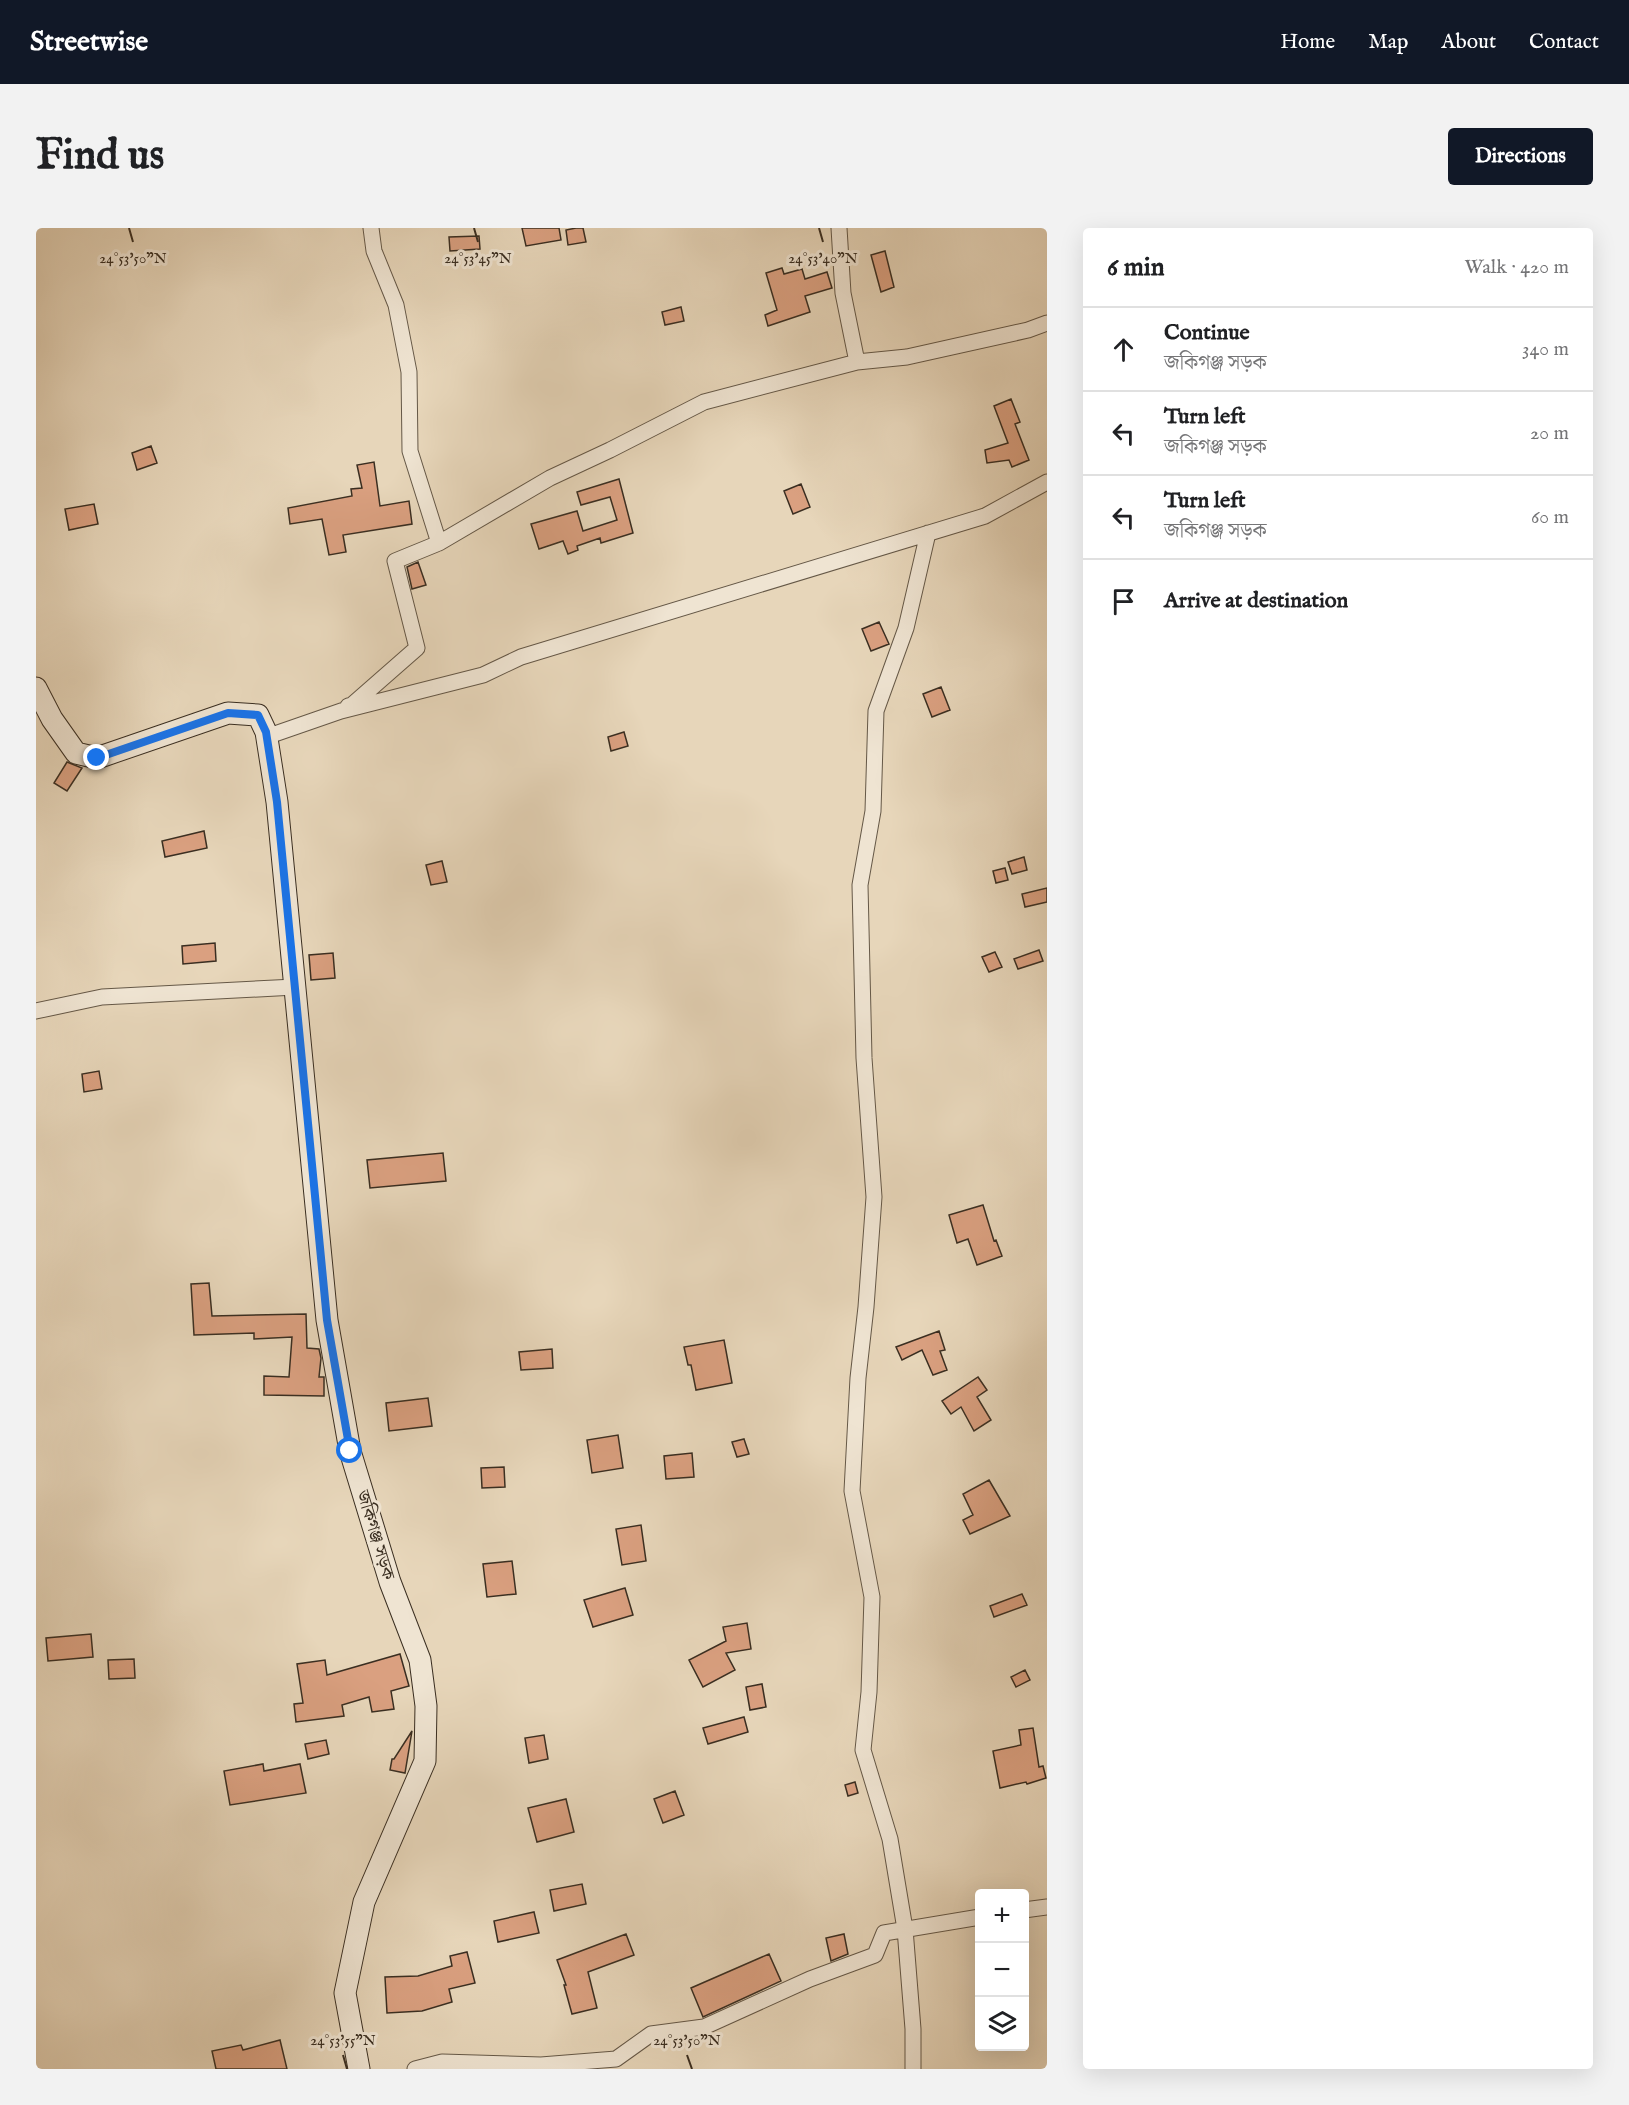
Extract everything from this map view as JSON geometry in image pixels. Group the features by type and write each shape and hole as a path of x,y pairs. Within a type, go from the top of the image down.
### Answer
{"main road":[{"path":"36,688 52,719 76,753 97,758 228,713 258,715 266,735"},
{"name":"জকিগঞ্জ সড়ক","path":"266,735 277,802 327,1320 350,1451 390,1582 420,1660 426,1706 425,1761 364,1902 345,1993 358,2069"}],"street":[{"path":"371,228 374,251 396,304 409,372 410,451 439,543"},
{"path":"839,228 843,293 856,362"},
{"path":"266,735 352,705 417,648 396,561 439,543 550,478 704,402 856,362 907,357 1028,330 1047,323"},
{"path":"266,735 341,711 483,675 522,657 985,516 1047,482"},
{"path":"913,2069 913,2029 905,1929 890,1839 863,1750 869,1692 872,1597 852,1491 858,1378 874,1197 864,1058 860,885 873,811 876,711 906,628 928,533"},
{"path":"36,1011 102,997 295,987"},
{"path":"1029,1909 1047,1907"},
{"path":"415,2069 442,2062 541,2065 616,2059 651,2034 704,2027 810,1978 875,1954 884,1933 975,1918"}],"building":[{"path":"522,228 559,228 561,240 526,246"},
{"path":"583,228 586,242 568,245 566,230"},
{"path":"479,236 480,249 450,251 449,237"},
{"path":"885,251 894,287 881,292 871,255"},
{"path":"782,268 784,274 802,269 805,279 827,272 832,288 805,296 810,312 768,326 765,315 777,310 766,273"},
{"path":"681,307 684,321 665,325 662,312"},
{"path":"1011,399 1020,422 1015,424 1029,460 1012,467 1009,460 987,463 985,450 1008,443 994,406"},
{"path":"151,446 157,463 137,470 132,453"},
{"path":"374,462 380,506 409,501 412,524 343,535 346,552 329,555 322,519 290,524 288,508 352,496 351,489 362,488 357,465"},
{"path":"619,479 633,533 601,543 600,538 577,546 578,550 568,554 563,541 539,549 531,524 577,511 583,531 617,520 610,497 581,505 577,492"},
{"path":"801,484 810,507 793,514 784,491"},
{"path":"94,504 98,524 69,530 65,509"},
{"path":"418,562 426,585 412,589 407,567"},
{"path":"879,622 889,644 871,651 862,629"},
{"path":"941,687 950,710 932,717 923,694"},
{"path":"624,732 628,746 611,751 608,737"},
{"path":"67,762 82,768 67,791 54,783"},
{"path":"204,831 207,848 165,857 162,841"},
{"path":"1024,857 1027,870 1012,874 1008,862"},
{"path":"442,861 447,882 431,885 426,865"},
{"path":"1005,868 1008,880 996,883 993,871"},
{"path":"1047,888 1047,902 1025,907 1022,894"},
{"path":"215,943 216,961 183,964 182,946"},
{"path":"1039,950 1043,961 1018,969 1014,959"},
{"path":"995,952 1002,967 989,972 982,957"},
{"path":"333,953 335,978 311,980 309,955"},
{"path":"99,1071 102,1089 84,1092 82,1074"},
{"path":"443,1153 446,1181 370,1188 367,1160"},
{"path":"983,1205 994,1241 996,1240 1002,1256 977,1265 968,1239 957,1243 949,1215"},
{"path":"209,1283 212,1316 306,1314 307,1348 319,1349 321,1358 319,1377 324,1377 324,1396 264,1395 264,1376 289,1377 292,1337 254,1339 254,1333 194,1335 191,1284"},
{"path":"939,1331 945,1350 940,1351 947,1370 933,1375 922,1350 902,1360 896,1347"},
{"path":"724,1340 732,1383 696,1390 691,1365 688,1365 684,1347"},
{"path":"552,1349 553,1368 521,1370 519,1352"},
{"path":"978,1377 987,1390 977,1397 991,1420 974,1431 961,1407 951,1414 942,1401"},
{"path":"428,1398 432,1426 389,1431 386,1403"},
{"path":"618,1435 623,1468 592,1473 587,1440"},
{"path":"744,1439 749,1454 737,1457 732,1442"},
{"path":"692,1453 694,1477 666,1479 664,1456"},
{"path":"504,1467 505,1487 482,1488 481,1468"},
{"path":"989,1480 1010,1516 970,1534 963,1520 973,1515 963,1494"},
{"path":"641,1525 646,1561 622,1565 616,1529"},
{"path":"512,1561 516,1594 487,1597 483,1564"},
{"path":"625,1588 633,1615 593,1627 584,1600"},
{"path":"1022,1594 1027,1605 994,1617 990,1606"},
{"path":"747,1623 751,1649 726,1653 735,1670 703,1687 689,1660 726,1641 723,1627"},
{"path":"91,1634 93,1657 48,1661 46,1638"},
{"path":"400,1654 409,1686 391,1691 394,1709 372,1712 369,1697 342,1705 344,1716 296,1722 294,1704 303,1703 297,1664 325,1660 327,1675"},
{"path":"134,1659 135,1678 109,1679 108,1660"},
{"path":"1025,1670 1030,1680 1016,1687 1011,1677"},
{"path":"762,1684 766,1707 750,1710 746,1687"},
{"path":"744,1717 748,1732 708,1744 703,1728"},
{"path":"1033,1728 1039,1767 1043,1766 1046,1778 1027,1784 1026,1782 1000,1788 993,1751 1021,1745 1019,1730"},
{"path":"412,1731 405,1773 390,1770 392,1759"},
{"path":"544,1735 548,1759 529,1763 525,1738"},
{"path":"326,1740 329,1754 308,1759 305,1744"},
{"path":"263,1764 264,1771 300,1764 306,1793 230,1805 224,1771"},
{"path":"855,1782 858,1793 848,1796 845,1785"},
{"path":"675,1791 684,1815 663,1823 654,1799"},
{"path":"566,1799 574,1832 537,1842 528,1808"},
{"path":"582,1884 586,1904 554,1911 550,1890"},
{"path":"534,1912 539,1933 498,1942 494,1921"},
{"path":"626,1934 634,1955 588,1972 597,2008 572,2014 564,1985 566,1985 557,1960"},
{"path":"844,1934 848,1954 831,1961 826,1938"},
{"path":"467,1952 475,1983 449,1989 452,2002 422,2011 387,2013 385,1977 418,1976 452,1966 450,1956"},
{"path":"769,1954 781,1981 703,2017 691,1988"},
{"path":"280,2040 287,2069 216,2069 212,2051 241,2045 243,2050"}],"route":[{"path":"97,758 228,713 258,715 266,732 277,802 327,1320 350,1451"}]}
